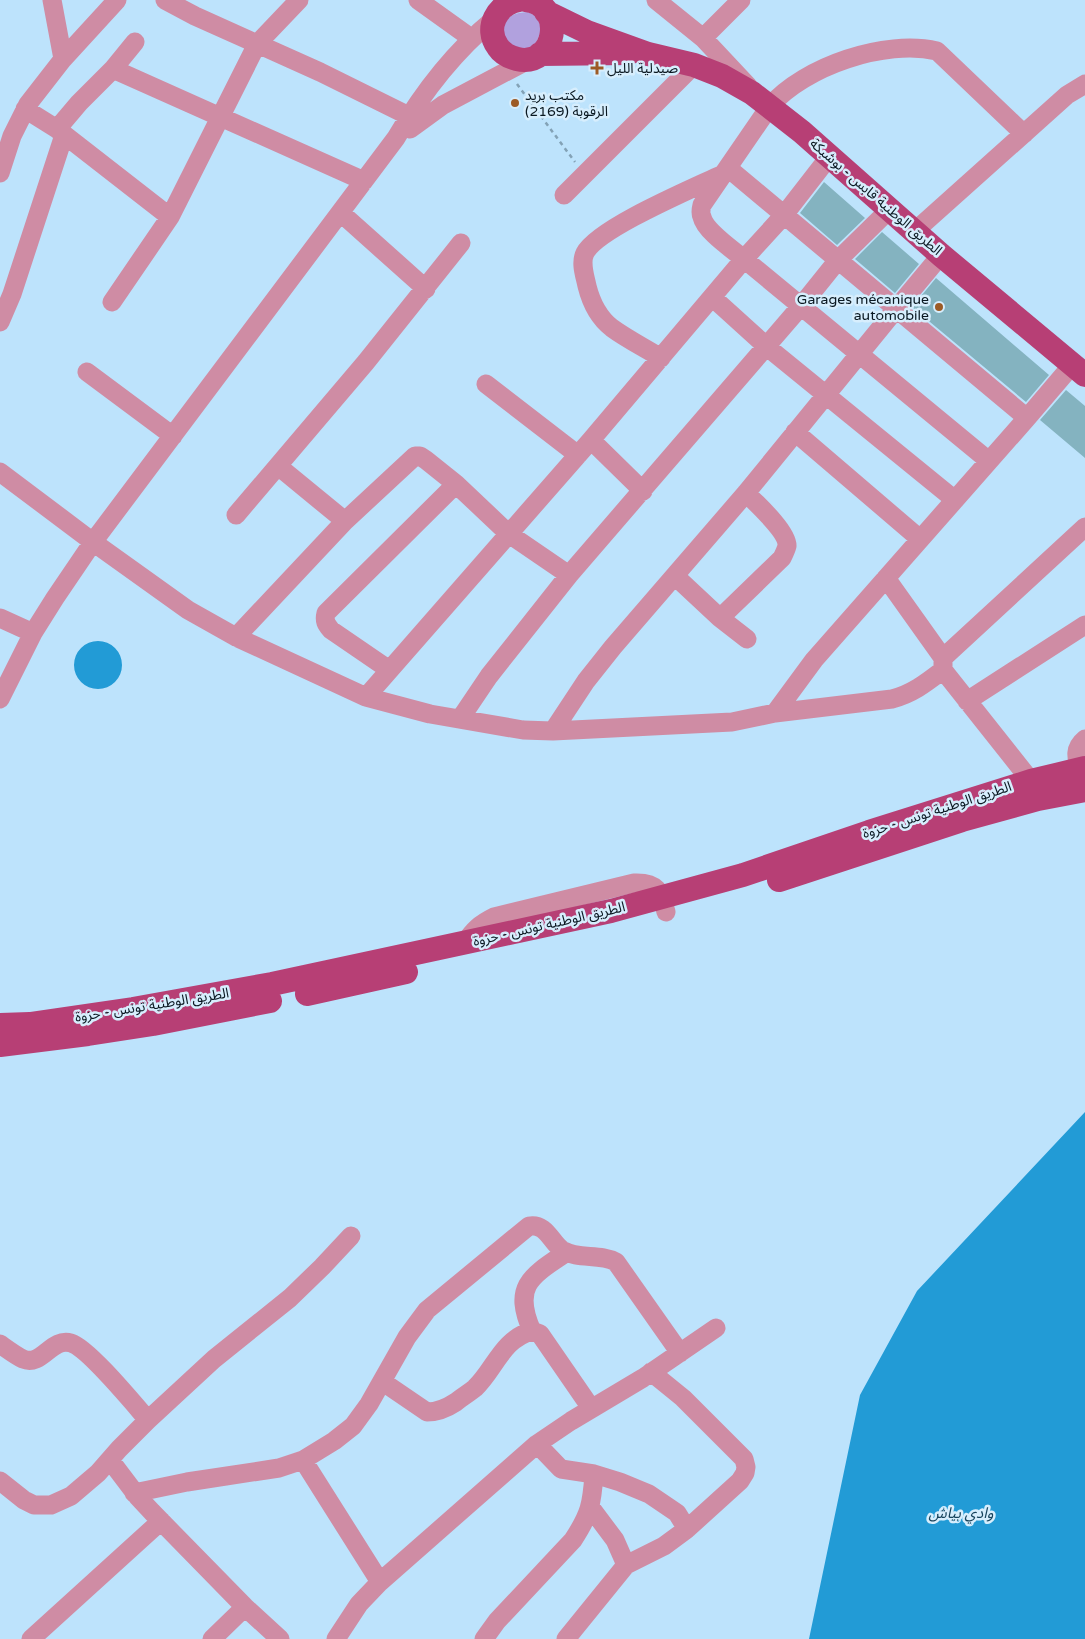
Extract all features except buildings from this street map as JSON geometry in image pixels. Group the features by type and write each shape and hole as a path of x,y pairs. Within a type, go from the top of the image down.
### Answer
{"main road":[{"name":"الطريق الوطنية قابس - بوشبكة","path":"540,5 587,32 648,54 694,65 722,76 761,99 941,255 1079,369"},
{"path":"535,56 547,47 553,30 551,20 540,5"},
{"name":"الطريق الوطنية قابس - بوشبكة","path":"504,7 492,28 493,38 503,53 511,58 520,60 535,56 648,54"},
{"name":"الطريق الوطنية تونس - حزوة","path":"0,1045 153,1024 366,982 399,965 465,943 611,911 725,897 962,820 1034,790 1083,776"},
{"name":"الطريق الوطنية تونس - حزوة","path":"0,1025 30,1024 151,1006 272,984 399,965 634,921 664,904"}],"street":[{"path":"52,0 63,59"},
{"path":"0,173 12,136 25,109 63,59 117,0"},
{"path":"165,0 195,16 320,72 415,118"},
{"path":"112,302 170,217 257,44 299,0"},
{"path":"418,0 472,38"},
{"path":"656,0 703,38 761,99"},
{"path":"703,38 742,0"},
{"path":"2,689 54,598 93,542 396,138 415,118 472,38 504,7"},
{"path":"0,322 12,294 61,132 80,102 114,69 135,42"},
{"path":"761,99 780,95 805,77 849,58 906,47 924,48 937,51 1024,134"},
{"path":"415,118 535,56"},
{"path":"564,196 694,65"},
{"path":"114,69 364,181"},
{"path":"915,231 1067,95 1085,84"},
{"path":"761,99 726,171 702,205 702,219 706,227 989,461"},
{"path":"25,109 61,132 170,217"},
{"path":"366,697 578,455 744,259 784,215 829,157"},
{"path":"726,171 784,215 1027,418"},
{"path":"661,358 612,328 594,306 584,269 585,254 597,241 617,226 726,171"},
{"path":"460,718 489,676 569,575 801,306 838,260 890,209"},
{"path":"341,213 426,289"},
{"path":"236,515 426,289 461,243"},
{"path":"552,731 591,674 746,493 941,255"},
{"path":"712,297 766,346 955,500"},
{"path":"775,714 814,660 920,539 1027,418 1079,369"},
{"path":"87,372 173,436"},
{"path":"486,384 578,455"},
{"path":"795,432 920,539"},
{"path":"591,440 643,490"},
{"path":"236,638 346,521 414,456 420,456 456,484 509,534 569,575"},
{"path":"278,466 346,521"},
{"path":"0,472 188,610 236,638 366,697 430,714 524,730 552,731 732,722 775,714 906,696 920,688 1085,526"},
{"path":"388,670 331,630 324,618 326,613 456,484"},
{"path":"720,618 782,558 787,547 786,539 780,530 746,493"},
{"path":"675,576 720,618 747,639"},
{"path":"886,578 967,701 1034,790"},
{"path":"0,618 33,633"},
{"path":"967,701 1085,625"},
{"path":"1083,776 1076,758 1076,750 1085,739"},
{"path":"134,1492 279,1468 304,1460 334,1441 353,1426 369,1404 407,1336 427,1310 529,1226 540,1227 548,1233 561,1249 567,1252 576,1255 610,1259 616,1262 680,1353"},
{"path":"0,1481 34,1506 51,1505 70,1496 98,1473 148,1420 214,1359 290,1298 351,1236"},
{"path":"567,1252 532,1277 527,1285 524,1296 524,1311 532,1331 540,1334 590,1408"},
{"path":"336,1639 359,1604 380,1582 537,1444 590,1408 651,1372 716,1328"},
{"path":"383,1382 427,1412 439,1411 453,1404 476,1387 503,1349 532,1331"},
{"path":"0,1344 22,1359 28,1360 37,1358 55,1344 64,1342 74,1344 88,1353 148,1420"},
{"path":"566,1639 626,1565 664,1546 687,1529 740,1481 745,1473 744,1458 713,1426 651,1372"},
{"path":"537,1444 561,1469 594,1474 649,1494 677,1513 687,1529"},
{"path":"110,1460 134,1492 161,1521 245,1607 280,1639"},
{"path":"304,1460 380,1582"},
{"path":"484,1639 497,1621 573,1540 581,1528 591,1508 594,1474"},
{"path":"591,1508 615,1540 626,1565"},
{"path":"31,1639 161,1521"},
{"path":"212,1639 245,1607"}],"path":[{"path":"507,71 585,175"}],"shaded area":[{"path":"528,12 539,18 544,24 529,59 499,35 512,15"}],"water":[{"path":"98,641 107,643 115,648 120,656 122,665 120,674 115,682 107,687 98,689 89,687 81,682 76,674 74,665 76,656 81,648 89,643"},
{"name":"وادي بياش","path":"1085,1112 1085,1639 809,1639 860,1395 917,1291"}],"place":[{"name":"صيدلية الليل","path":"597,68"},
{"name":"مكتب بريد الرقوبة (2169)","path":"515,103"},
{"name":"Garages mécanique automobile","path":"939,307"}]}
